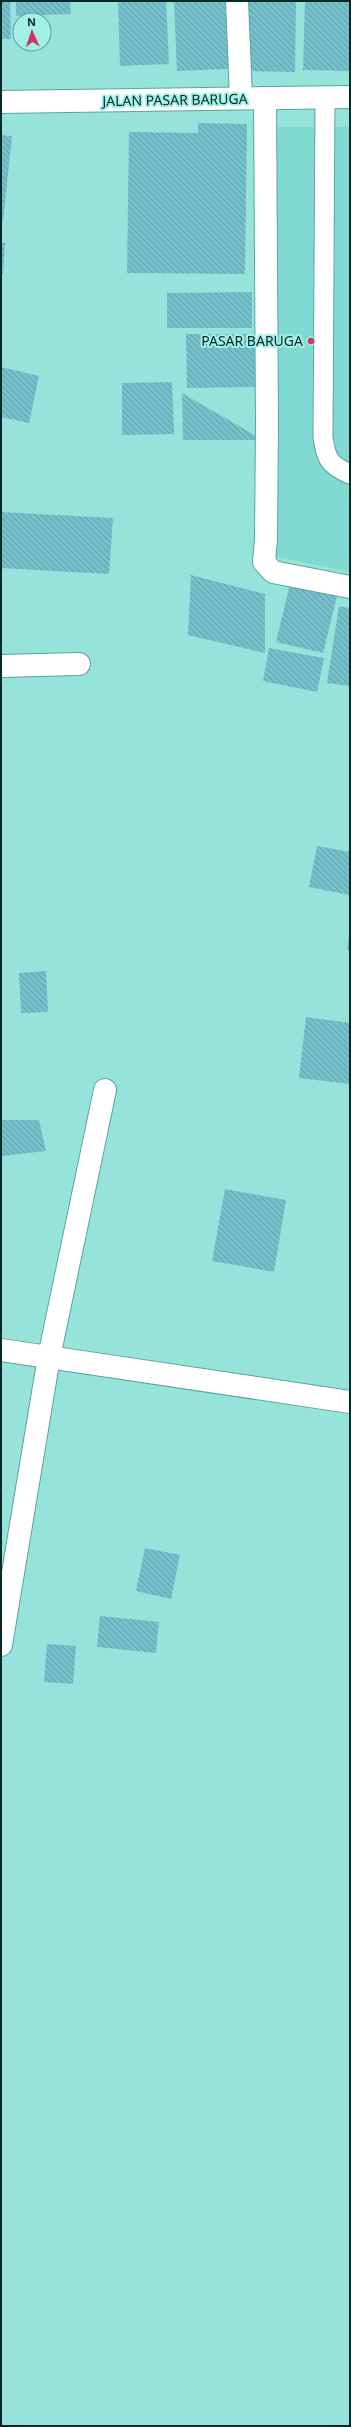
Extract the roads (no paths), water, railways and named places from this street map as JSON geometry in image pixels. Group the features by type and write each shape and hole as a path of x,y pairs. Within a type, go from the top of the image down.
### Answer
{"street":[{"path":"237,1 242,98"},
{"name":"JALAN PASAR BARUGA","path":"1,102 350,97"},
{"path":"265,98 267,432 266,540 264,562 273,572 350,587"},
{"path":"1,666 79,664"},
{"path":"1,1645 49,1357 105,1090"},
{"path":"1,1350 350,1402"}],"lane":[{"path":"325,98 323,437 325,455 336,468 350,474"}],"place":[{"name":"PASAR BARUGA","path":"311,341"}]}
